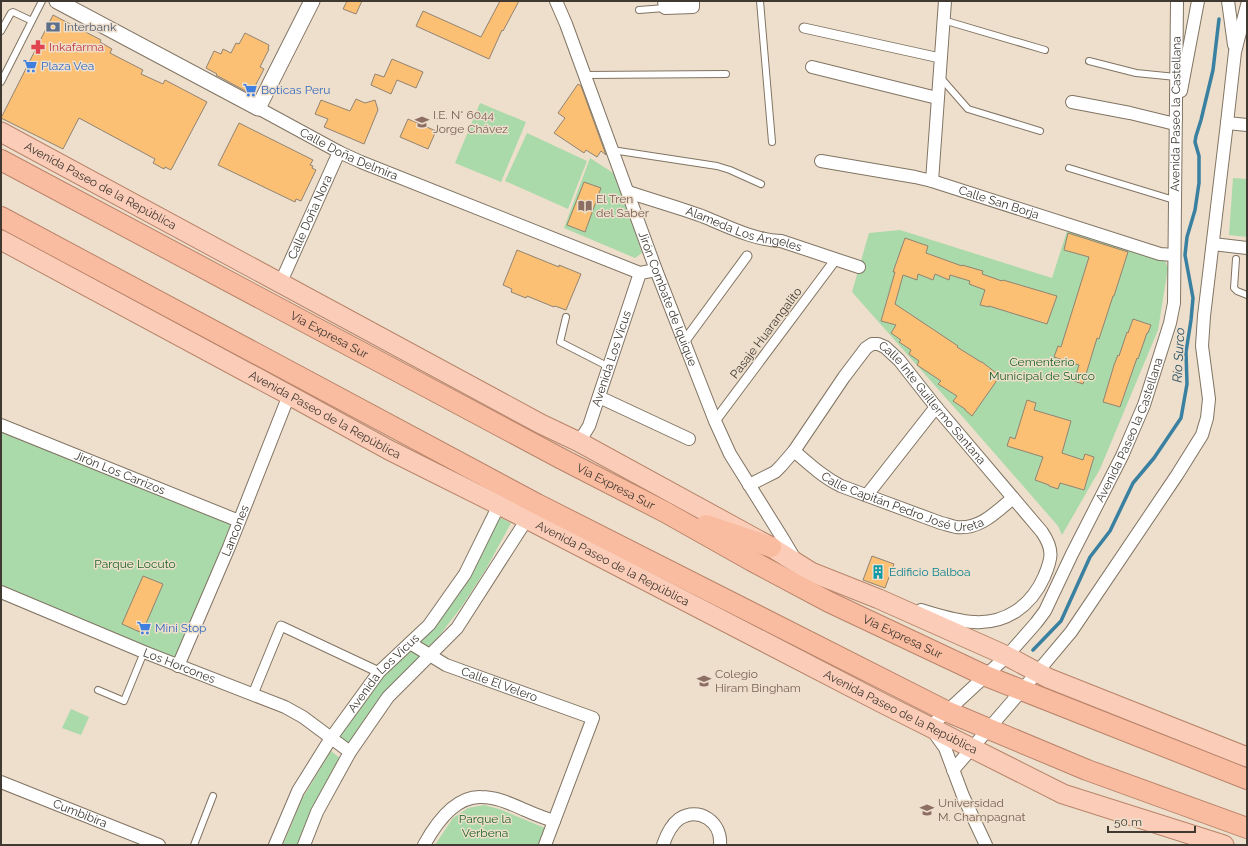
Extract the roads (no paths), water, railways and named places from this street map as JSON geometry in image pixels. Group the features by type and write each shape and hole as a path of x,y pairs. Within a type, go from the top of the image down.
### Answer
{"highway":[{"name":"Via Expresa Sur","path":"1,160 546,451 665,512 829,602 986,676 1023,689 1247,779"},
{"path":"1,217 537,504 946,711 1087,770 1247,828"},
{"path":"665,512 771,547"}],"main road":[{"name":"Avenida Paseo de la República","path":"1,132 281,282 541,424 579,442 771,547 811,572 879,599 1007,656 1048,678 1247,757"},
{"name":"Avenida Paseo de la República","path":"6,244 389,450 527,519 1063,794 1224,845"}],"street":[{"name":"Calle Doña Delmira","path":"57,1 339,152 640,273"},
{"path":"258,108 312,1"},
{"name":"Jirón Combate de Iquique","path":"556,1 565,20 656,270 715,421 730,454 783,538 796,562"},
{"path":"665,4 693,7 693,1"},
{"path":"932,181 945,1"},
{"name":"Avenida Paseo la Castellana","path":"930,727 1007,656 1045,611 1122,456 1144,405 1170,323 1174,303 1177,1"},
{"path":"1072,102 1130,113 1175,124 1198,1"},
{"path":"1228,1 1235,52"},
{"path":"953,770 1070,632 1177,475 1202,435 1207,418 1209,399 1202,346 1204,316 1228,123 1235,52 1247,5"},
{"path":"804,28 940,58"},
{"path":"812,67 937,98"},
{"path":"1228,123 1247,125"},
{"name":"Calle Doña Nora","path":"281,282 339,152"},
{"name":"Calle San Borja","path":"821,161 932,181 1160,254 1174,255"},
{"name":"Alameda Los Ángeles","path":"628,192 700,216 756,238 769,241 781,241 859,267"},
{"path":"1213,244 1247,248"},
{"path":"684,342 747,256"},
{"name":"Pasaje Huarangalito","path":"715,421 836,259"},
{"path":"640,273 656,270"},
{"name":"Avenida Los Vicus","path":"579,442 589,426 640,273"},
{"name":"Calle Inte Guillermo Santana","path":"749,485 775,472 782,466 866,348 872,344 885,346 892,352 1048,541 1051,552 1051,560 1042,581 1028,603 1013,614 1004,617"},
{"name":"Lancones","path":"178,666 239,521 289,395"},
{"path":"599,398 690,439"},
{"path":"867,495 936,407"},
{"name":"Jirón Los Carrizos","path":"1,425 239,521"},
{"name":"Calle Capitán Pedro José Ureta","path":"794,451 820,474 831,481 955,527 966,527 986,520 1014,498"},
{"name":"Avenida Los Vicus","path":"275,845 298,791 331,738 379,672 429,624 465,574 499,505"},
{"name":"Avenida Los Vicus","path":"304,845 317,812 350,752 388,697 457,628 527,519"},
{"name":"Los Horcones","path":"1,592 178,666 284,707 297,714 350,752"},
{"name":"Avenida Paseo de la República","path":"879,599 960,620 986,622 1004,617"},
{"path":"253,694 281,626 379,672"},
{"name":"Calle El Velero","path":"410,643 446,665 593,718 554,821"},
{"path":"930,727 945,748 963,796 986,845"},
{"name":"Cumbibira","path":"1,782 159,845"},
{"path":"424,845 431,833 453,808 466,800 479,796 506,802 554,821 546,845"},
{"path":"663,845 667,834 678,820 685,816 694,814 705,816 715,824 719,830 720,845"}],"lane":[{"path":"1,82 42,1"},
{"path":"760,1 772,142"},
{"path":"639,10 665,4"},
{"path":"1,31 13,12 32,21"},
{"path":"943,20 1045,50"},
{"path":"1089,61 1136,73 1176,77"},
{"path":"585,76 726,74"},
{"path":"939,76 968,109 1040,131"},
{"path":"612,150 716,166 730,170 761,184"},
{"path":"1069,168 1174,200"},
{"path":"1236,259 1234,288 1237,292 1247,295"},
{"path":"566,317 560,342 609,367"},
{"path":"98,690 124,701 144,652"},
{"path":"194,845 213,796"}],"waterway":[{"name":"Río Surco","path":"1033,650 1061,621 1090,557 1110,531 1133,483 1154,458 1181,418 1187,384 1186,352 1193,298 1185,255 1187,237 1195,210 1199,183 1199,156 1195,142 1213,70 1219,19"}],"place":[{"name":"Interbank","path":"53,27"},
{"name":"Inkafarma","path":"38,47"},
{"name":"Plaza Vea","path":"30,66"},
{"name":"Boticas Peru","path":"250,90"},
{"name":"I.E. N° 6044 Jorge Chávez","path":"422,122"},
{"name":"El Tren del Saber","path":"585,206"},
{"name":"Edificio Balboa","path":"878,572"},
{"name":"Mini Stop","path":"144,628"},
{"name":"Colegio Hiram Bingham","path":"704,681"},
{"name":"Universidad M. Champagnat","path":"927,810"}],"park label":[{"name":"Cementerio Municipal de Surco","path":"1042,369"},
{"name":"Parque Locuto","path":"135,564"},
{"name":"Parque la Verbena","path":"485,826"}]}
